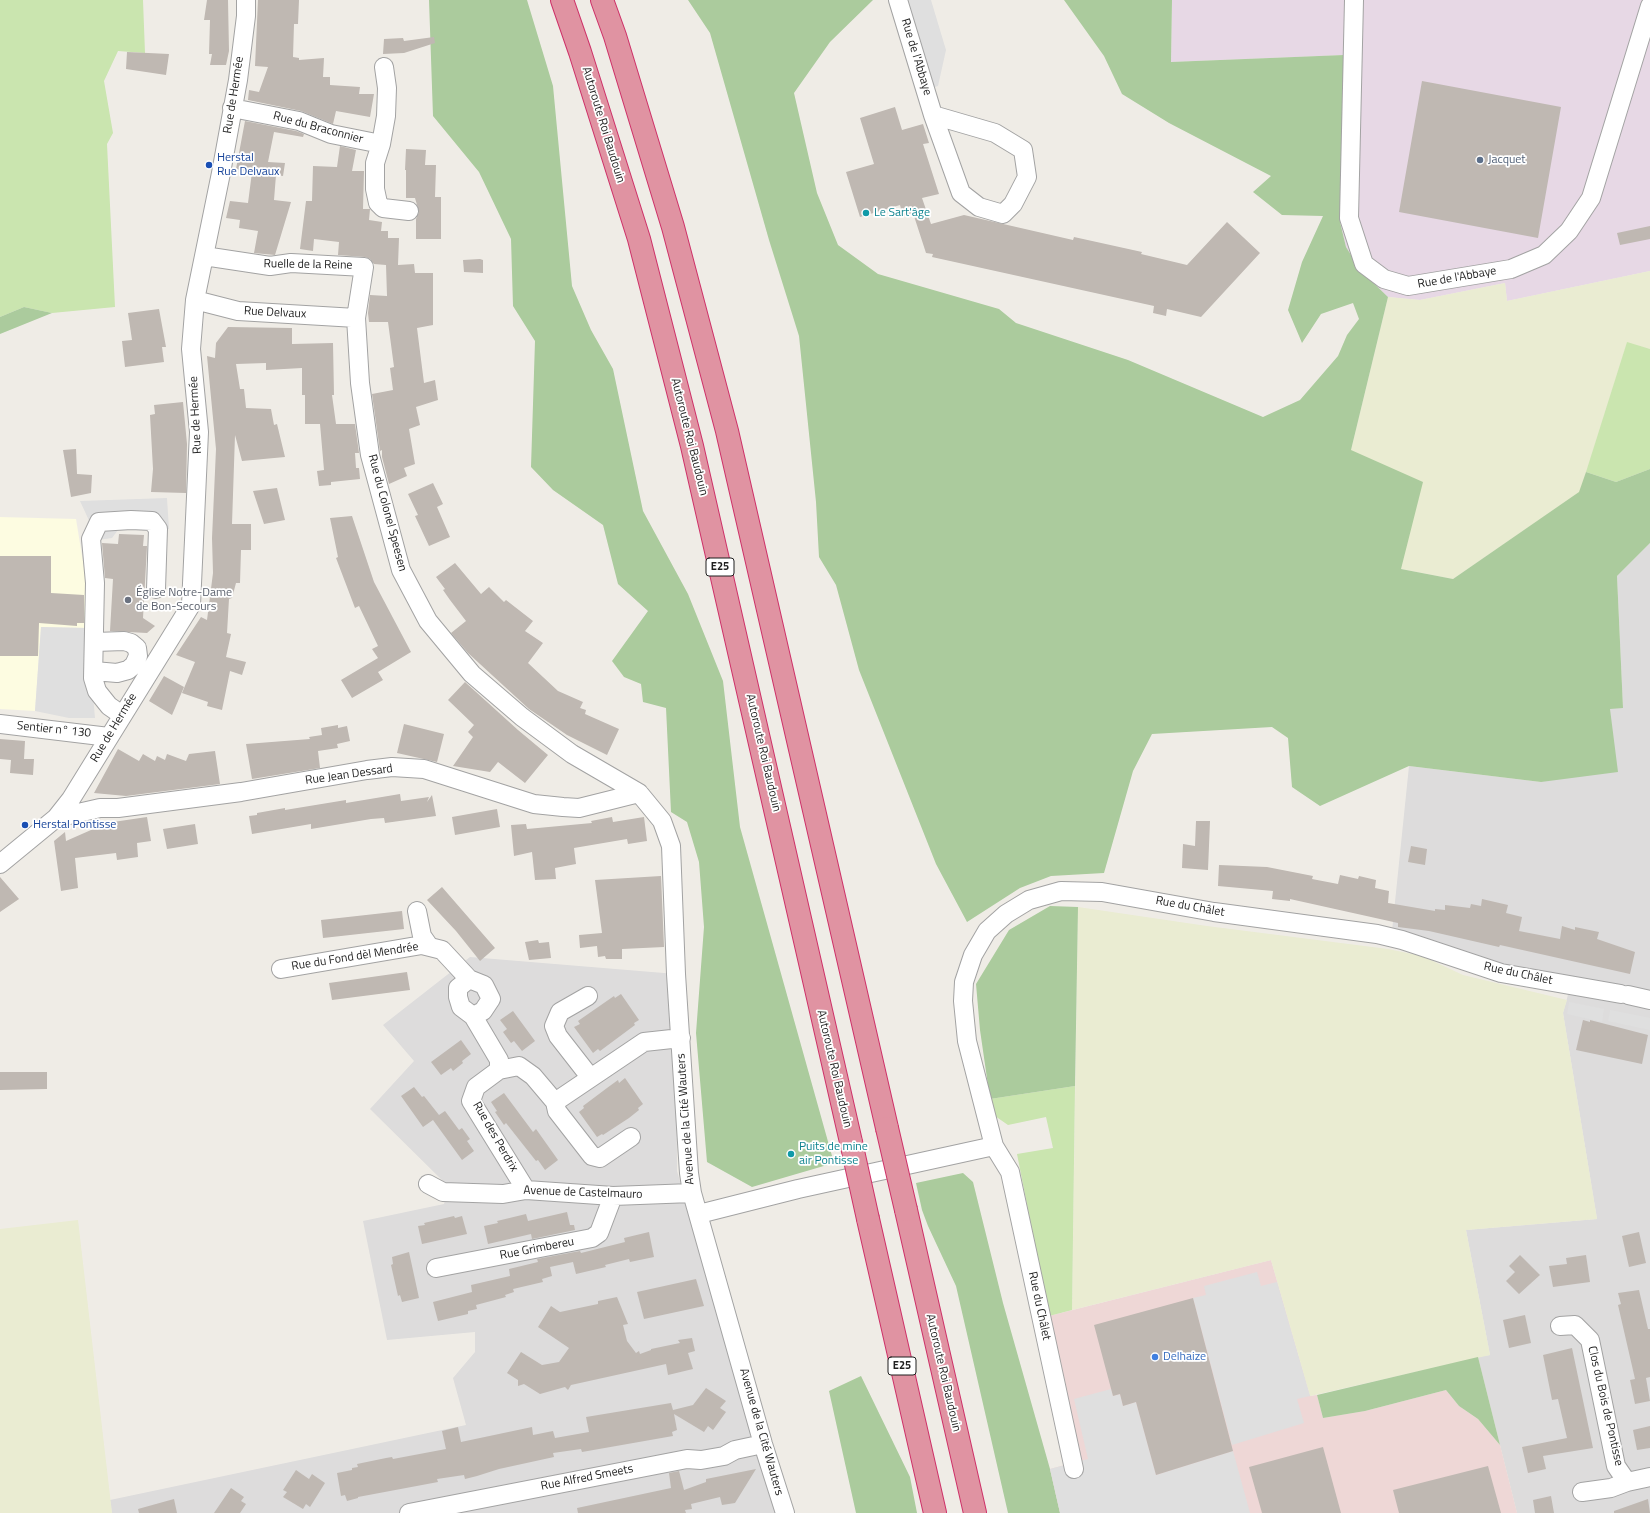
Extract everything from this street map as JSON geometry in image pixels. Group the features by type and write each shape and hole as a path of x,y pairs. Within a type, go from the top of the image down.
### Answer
{"highway":[{"name":"Autoroute Roi Baudouin","path":"562,0 639,239 690,438 935,1513"},
{"name":"Autoroute Roi Baudouin","path":"602,0 615,36 673,227 727,431 975,1513"}],"street":[{"name":"Rue de Hermée","path":"56,818 77,789 191,605 199,432 191,349 194,300 221,174 246,16 246,0"},
{"name":"Rue de l'Abbaye","path":"898,0 933,115 961,192 979,207 1003,214 1013,204 1028,177 1023,150 995,133 933,115"},
{"name":"Rue de l'Abbaye","path":"1354,0 1349,218 1364,264 1384,279 1408,286 1511,269 1544,255 1569,231 1591,198 1650,6"},
{"name":"Rue du Braconnier","path":"384,67 387,88 386,116 381,144 375,163 375,189 378,202 383,208 409,211"},
{"name":"Rue du Braconnier","path":"232,108 299,121 331,134 381,144"},
{"name":"Ruelle de la Reine","path":"204,256 270,266 291,263 364,267"},
{"name":"Rue du Colonel Speesen","path":"364,267 356,318 360,383 370,455 401,570 428,621 472,674 522,717 572,754 639,793"},
{"name":"Rue Delvaux","path":"194,300 238,311 356,318"},
{"path":"122,715 109,706 97,691 93,678 95,642 95,583 91,539 99,522 131,520 152,521 158,529 156,589"},
{"path":"94,671 117,674 134,665 138,656 137,648 131,643 124,641 95,642"},
{"name":"Sentier n° 130","path":"0,724 108,737"},
{"name":"Rue Jean Dessard","path":"56,818 100,808 118,808 241,792 392,767 424,769 534,804 579,808 639,793"},
{"name":"Rue Jean Dessard","path":"77,789 79,796 83,801 100,808"},
{"name":"Avenue de la Cité Wauters","path":"639,793 662,821 671,846 689,1173 692,1194 699,1214 763,1444 785,1513"},
{"path":"0,864 56,818"},
{"name":"Rue du Châlet","path":"1074,1469 1010,1172 994,1146 967,1041 963,1001 964,982 972,955 988,930 1006,914 1029,900 1061,891 1102,892 1214,912 1377,934 1402,940 1501,973 1650,1000"},
{"name":"Rue du Fond dèl Mendrée","path":"417,911 422,936 429,946"},
{"name":"Rue du Fond dèl Mendrée","path":"281,969 422,945 442,950 469,979"},
{"path":"473,1016 483,1011 491,999 484,985 469,979 458,988 458,997 461,1007 473,1016 498,1060 499,1070"},
{"path":"588,996 560,1012 554,1026 558,1036 590,1077"},
{"path":"554,1102 644,1042 681,1038"},
{"name":"Rue des Perdrix","path":"526,1190 471,1101 476,1087 499,1070 519,1066 533,1076 554,1102 557,1110 592,1156 600,1158 631,1138"},
{"path":"699,1214 798,1189 994,1146"},
{"name":"Avenue de Castelmauro","path":"428,1184 443,1192 503,1194 526,1190 613,1196 692,1194"},
{"name":"Rue Grimbereu","path":"436,1268 592,1238 599,1233 613,1196"},
{"name":"Clos du Bois de Pontisse","path":"1560,1326 1576,1325 1590,1340 1616,1466 1627,1482"},
{"name":"Rue Alfred Smeets","path":"409,1513 687,1459 701,1460 724,1456 735,1450 763,1444"},
{"name":"Clos du Bois de Pontisse","path":"1582,1492 1611,1488 1627,1482 1650,1477"}],"shaded area":[{"path":"898,0 931,0 946,50 938,86 926,90"},
{"path":"1172,0 1650,0 1650,271 1507,301 1505,283 1420,300 1388,297 1361,271 1346,247 1340,222 1344,55 1171,62"},
{"path":"1650,271 1650,349 1627,343 1580,492 1453,579 1401,569 1351,450 1388,297 1420,300 1505,283 1507,301"},
{"path":"167,498 169,529 118,530 112,538 98,540 80,501"},
{"path":"0,517 76,519 88,592 87,628 41,627 35,711 0,709"},
{"path":"1650,543 1650,1003 1480,958 1392,931 1409,766 1541,782 1610,708 1623,708 1617,576"},
{"path":"41,627 87,628 95,718 69,718 35,711"},
{"path":"1078,907 1207,926 1388,949 1422,956 1463,975 1567,1000 1563,1013 1597,1219 1466,1230 1490,1355 1310,1396 1271,1260 1072,1310"},
{"path":"470,957 676,974 677,1171 778,1513 112,1513 110,1500 466,1425 453,1378 475,1352 475,1332 387,1340 363,1221 444,1204 449,1187 370,1109 414,1061 383,1025"},
{"path":"1569,991 1650,1009 1650,1513 1517,1513 1478,1357 1490,1355 1466,1230 1597,1219 1563,1013"},
{"path":"1569,1002 1604,1009 1602,1022 1567,1014"},
{"path":"1610,1010 1650,1018 1650,1030 1608,1021"},
{"path":"78,1220 112,1513 0,1513 0,1229"},
{"path":"1271,1260 1310,1396 1317,1395 1323,1418 1365,1411 1446,1390 1459,1406 1478,1419 1500,1445 1517,1513 1060,1513 1050,1469 1079,1461 1049,1316"},
{"path":"1257,1272 1261,1286 1277,1282 1310,1396 1297,1399 1304,1423 1232,1445 1193,1298 1206,1295 1204,1286"},
{"path":"1111,1389 1113,1396 1120,1394 1123,1406 1136,1402 1156,1475 1233,1451 1250,1513 1060,1513 1050,1469 1088,1459 1074,1399"}],"green space":[{"path":"0,0 143,0 145,53 118,51 104,81 113,133 107,144 115,307 52,313 24,307 0,317"},
{"path":"429,0 527,0 553,86 572,286 591,330 613,369 643,511 688,594 723,681 740,827 834,1163 752,1187 707,1162 696,1033 704,927 699,862 687,822 671,812 666,708 643,702 641,684 624,677 612,661 648,611 618,584 603,525 553,490 531,467 535,341 513,306 511,239 479,172 433,116"},
{"path":"688,0 873,0 830,42 794,93 817,193 838,245 878,274 999,309 1016,323 1128,360 1263,417 1300,400 1338,356 1347,335 1359,319 1353,303 1321,314 1302,343 1288,310 1302,262 1323,216 1282,215 1253,192 1271,176 1169,123 1122,94 1104,56 1064,0 1172,0 1171,62 1344,55 1340,222 1346,247 1361,271 1388,297 1351,450 1423,482 1401,569 1453,579 1579,492 1586,472 1616,482 1650,469 1650,543 1617,576 1623,708 1610,709 1618,772 1541,782 1409,766 1320,806 1292,787 1288,738 1272,727 1152,734 1133,771 1104,873 1051,876 1020,888 967,922 936,864 859,670 836,585 819,557 816,502 799,336 769,240 710,33"},
{"path":"24,307 52,313 0,334 0,317"},
{"path":"1627,342 1650,349 1650,469 1616,482 1586,472"},
{"path":"1050,906 1078,907 1075,1086 990,1099 980,1030 976,984 1009,930"},
{"path":"1075,1086 1072,1310 1049,1316 1017,1154 1053,1148 1046,1117 1008,1125 995,1116 990,1099"},
{"path":"963,1173 973,1182 1003,1303 1050,1469 1060,1513 1008,1513 956,1286 928,1226 922,1210 916,1183"},
{"path":"1478,1357 1500,1445 1478,1419 1459,1406 1446,1390 1365,1411 1323,1418 1317,1395"},
{"path":"861,1376 910,1477 917,1513 856,1513 829,1391"}],"building":[{"path":"207,0 228,0 229,51 226,65 210,65 212,54 209,54 210,20 204,20"},
{"path":"258,0 299,0 298,24 294,24 293,57 299,58 299,60 324,58 323,77 330,77 330,85 360,87 359,94 374,94 370,117 336,111 333,124 301,111 248,100 249,90 259,92 268,67 255,66"},
{"path":"434,37 435,43 404,53 383,54 384,39 403,38 404,41"},
{"path":"127,52 169,54 166,75 126,69"},
{"name":"Jacquet","path":"1422,81 1561,107 1538,238 1399,212"},
{"name":"Le Sart'âge","path":"895,107 902,130 923,124 929,143 923,144 939,194 922,198 931,224 964,215 1073,240 1074,237 1142,252 1141,254 1187,265 1227,222 1260,253 1201,317 1167,309 1166,316 1153,313 1154,306 932,257 933,254 926,253 913,213 903,216 900,205 860,217 846,172 874,164 860,118"},
{"path":"245,121 296,131 304,134 303,137 274,132 268,162 285,163 283,176 276,175 274,200 291,202 275,255 254,253 258,231 239,228 240,220 226,218 230,201 248,203 252,172 236,169"},
{"path":"340,146 356,150 352,171 364,171 363,209 370,209 369,220 382,222 381,231 388,231 388,238 399,238 398,265 414,264 415,273 433,273 433,325 417,328 424,383 435,380 438,400 416,407 420,425 409,429 415,464 404,468 407,476 389,484 382,457 382,450 380,451 372,394 393,390 390,368 394,367 388,322 369,322 368,313 370,295 387,296 386,265 374,264 370,259 365,257 338,255 339,242 314,239 313,251 300,249 306,201 312,201 313,166 337,167"},
{"path":"406,149 426,150 425,165 436,165 435,197 441,197 441,239 416,239 416,219 419,212 415,198 406,198"},
{"path":"1650,226 1650,239 1620,245 1617,233"},
{"path":"463,260 483,260 483,273 464,272"},
{"path":"159,309 166,347 162,347 164,362 125,367 122,341 132,340 128,313"},
{"path":"228,327 292,328 292,344 333,343 334,395 332,395 336,424 355,424 359,453 355,453 356,468 359,468 360,479 331,482 331,485 319,486 317,471 324,470 320,424 305,424 305,395 302,395 302,368 266,370 266,363 236,364 240,389 244,389 246,408 271,409 274,425 277,424 285,457 242,461 235,435 232,524 251,524 251,550 241,550 240,583 236,583 232,598 229,599 227,633 231,634 226,657 246,662 242,675 230,671 222,710 207,706 208,702 182,693 195,662 176,655 201,617 207,620 213,573 212,538 216,449 207,356 215,358 216,343"},
{"path":"183,402 187,444 186,493 151,492 153,469 150,415 155,414 154,405"},
{"path":"76,449 77,474 92,475 91,493 71,497 63,450"},
{"path":"433,483 443,504 437,507 450,537 429,546 415,516 418,515 408,494"},
{"path":"277,488 285,520 264,524 253,491"},
{"path":"352,516 374,582 411,652 378,672 383,680 352,698 341,680 378,658 372,649 378,646 359,606 355,608 336,558 338,557 330,518"},
{"name":"Église Notre-Dame de Bon-Secours","path":"119,534 144,535 143,546 147,546 143,618 155,626 147,633 110,631 113,579 105,578 102,543 118,544"},
{"path":"0,556 51,556 51,593 84,595 84,623 77,623 77,626 39,623 38,656 0,656"},
{"path":"455,563 481,594 489,587 504,602 506,600 533,621 525,631 543,643 528,663 558,691 583,702 580,708 586,710 585,714 619,729 607,755 567,735 529,709 468,653 451,633 466,621 443,590 445,589 436,577"},
{"path":"164,676 184,687 172,715 149,701"},
{"path":"465,682 548,755 525,783 498,762 490,772 453,766 473,737 468,732 474,725 448,700"},
{"path":"404,724 444,734 437,762 397,753"},
{"path":"338,725 338,728 347,726 350,741 337,744 338,748 318,751 320,768 252,779 246,744 310,739 309,737 322,735 321,728"},
{"path":"0,739 25,741 24,759 34,759 33,775 10,773 11,760 0,759"},
{"path":"118,749 139,761 143,754 155,761 157,756 165,760 167,754 186,761 189,754 215,751 220,784 126,796 94,793"},
{"path":"400,794 401,801 429,797 427,802 432,795 436,816 385,823 384,818 371,819 311,829 311,824 252,834 249,816 257,815 257,813 346,800 346,803"},
{"path":"497,809 500,827 455,835 452,817"},
{"path":"147,817 151,841 137,843 138,857 117,860 116,853 75,858 78,888 61,891 54,841 65,832 66,841 91,830 113,827 113,822"},
{"path":"612,817 613,822 644,817 647,841 628,844 627,839 574,848 576,864 555,868 556,879 535,880 532,852 514,856 511,825 526,824 527,829 592,823 591,821"},
{"path":"1196,821 1210,821 1208,870 1182,868 1183,844 1195,846"},
{"path":"195,824 198,844 167,849 163,829"},
{"path":"1411,846 1427,849 1425,865 1408,862"},
{"path":"1219,865 1267,867 1313,876 1312,879 1338,884 1340,875 1358,879 1359,876 1376,880 1375,888 1389,891 1388,903 1435,911 1435,909 1445,910 1445,905 1470,908 1471,904 1481,906 1482,899 1508,905 1506,913 1522,917 1519,931 1560,939 1562,926 1575,930 1575,927 1599,932 1597,939 1635,952 1630,974 1500,945 1499,947 1429,931 1398,927 1398,923 1290,899 1290,901 1272,899 1273,891 1218,886"},
{"path":"661,876 664,947 622,949 622,959 606,959 605,956 598,957 597,946 580,948 579,935 602,933 595,880"},
{"path":"0,877 19,899 0,912"},
{"path":"442,887 495,948 480,961 456,931 427,900"},
{"path":"402,911 404,929 323,938 321,920"},
{"path":"538,940 539,943 549,942 551,958 529,960 525,942"},
{"path":"407,972 410,990 332,1000 329,983"},
{"path":"621,994 639,1020 634,1023 635,1025 600,1051 598,1049 593,1053 574,1027 580,1024 578,1021 614,996 615,998"},
{"path":"513,1011 535,1041 522,1051 514,1041 511,1043 503,1032 507,1029 500,1020"},
{"path":"1583,1020 1590,1022 1590,1020 1648,1035 1642,1064 1576,1050"},
{"path":"461,1040 471,1054 453,1071 451,1068 441,1075 431,1062"},
{"path":"0,1072 47,1072 47,1089 0,1090"},
{"path":"625,1078 643,1104 638,1108 639,1110 629,1118 603,1135 602,1134 597,1137 579,1112 584,1108 583,1106 607,1088 618,1080 619,1083"},
{"path":"414,1087 422,1097 424,1096 439,1115 445,1111 459,1130 462,1128 470,1139 467,1141 474,1151 462,1160 433,1120 423,1127 401,1096"},
{"path":"504,1093 533,1132 536,1129 558,1160 545,1170 506,1123 504,1125 495,1112 497,1111 491,1102"},
{"path":"567,1212 570,1225 574,1225 575,1230 532,1239 531,1234 488,1244 484,1226 498,1223 497,1221 526,1214 528,1221"},
{"path":"454,1216 455,1218 462,1216 467,1234 422,1244 418,1226 425,1225 424,1223"},
{"path":"649,1232 654,1257 630,1262 629,1259 605,1265 606,1267 576,1274 573,1262 550,1267 552,1276 542,1279 543,1282 513,1289 514,1292 505,1295 506,1297 476,1305 477,1309 468,1311 468,1314 438,1321 433,1302 472,1292 471,1285 510,1276 509,1269 538,1262 537,1259 580,1251 581,1253 625,1242 624,1238"},
{"path":"1639,1232 1646,1263 1629,1267 1622,1236"},
{"path":"409,1252 419,1298 402,1302 400,1295 398,1296 391,1265 393,1264 392,1257"},
{"path":"1520,1255 1540,1275 1519,1294 1506,1281 1515,1272 1509,1266"},
{"path":"1586,1255 1590,1282 1553,1287 1549,1266 1567,1264 1566,1258"},
{"path":"696,1279 704,1306 644,1319 637,1292"},
{"path":"1639,1290 1648,1329 1650,1329 1650,1377 1646,1378 1650,1401 1635,1404 1630,1380 1635,1379 1618,1305 1621,1304 1618,1293"},
{"path":"617,1297 628,1324 623,1325 627,1341 636,1353 639,1351 640,1354 651,1349 680,1343 678,1340 692,1338 695,1351 688,1353 693,1369 668,1375 666,1364 571,1385 568,1390 565,1387 540,1394 524,1384 518,1386 518,1380 507,1373 521,1352 542,1365 559,1362 569,1348 538,1327 551,1306 560,1312 598,1304 598,1301"},
{"name":"Delhaize","path":"1193,1298 1233,1451 1156,1475 1136,1402 1123,1406 1120,1394 1113,1396 1094,1325"},
{"path":"1525,1315 1531,1343 1509,1348 1503,1320"},
{"path":"1572,1348 1593,1448 1543,1456 1546,1469 1528,1473 1522,1447 1567,1438 1558,1399 1552,1400 1543,1355"},
{"path":"706,1388 726,1401 720,1408 726,1412 713,1430 708,1426 704,1432 674,1414 677,1430 672,1432 673,1436 582,1452 581,1449 553,1453 554,1457 499,1469 465,1479 464,1475 437,1479 438,1482 358,1497 347,1501 345,1495 341,1496 337,1473 352,1470 352,1468 358,1467 357,1464 446,1449 442,1431 458,1427 461,1442 532,1427 533,1435 553,1431 555,1438 589,1432 586,1417 671,1403 673,1410 693,1405"},
{"path":"1650,1426 1650,1448 1637,1450 1633,1430"},
{"path":"1323,1447 1341,1513 1262,1513 1249,1467"},
{"path":"1488,1466 1501,1513 1399,1513 1393,1490"},
{"path":"756,1469 735,1503 722,1505 720,1497 691,1504 692,1509 685,1510 686,1513 578,1513 577,1508 671,1488 669,1473 679,1471 684,1490 706,1482 706,1479"},
{"path":"296,1470 309,1479 312,1474 325,1483 310,1507 306,1504 303,1509 283,1497 287,1492 283,1490"},
{"path":"231,1488 244,1497 241,1501 246,1504 240,1513 214,1513"},
{"path":"1551,1496 1554,1513 1535,1513 1533,1500"},
{"path":"174,1499 177,1513 139,1513 138,1509"},
{"path":"1648,1499 1650,1513 1614,1513 1614,1511"}],"place":[{"name":"Jacquet","path":"1480,160"},
{"name":"Herstal Rue Delvaux","path":"209,165"},
{"name":"Le Sart'âge","path":"866,213"},
{"name":"Église Notre-Dame de Bon-Secours","path":"128,600"},
{"name":"Herstal Pontisse","path":"25,825"},
{"name":"Puits de mine air Pontisse","path":"791,1154"},
{"name":"Delhaize","path":"1155,1357"}]}
